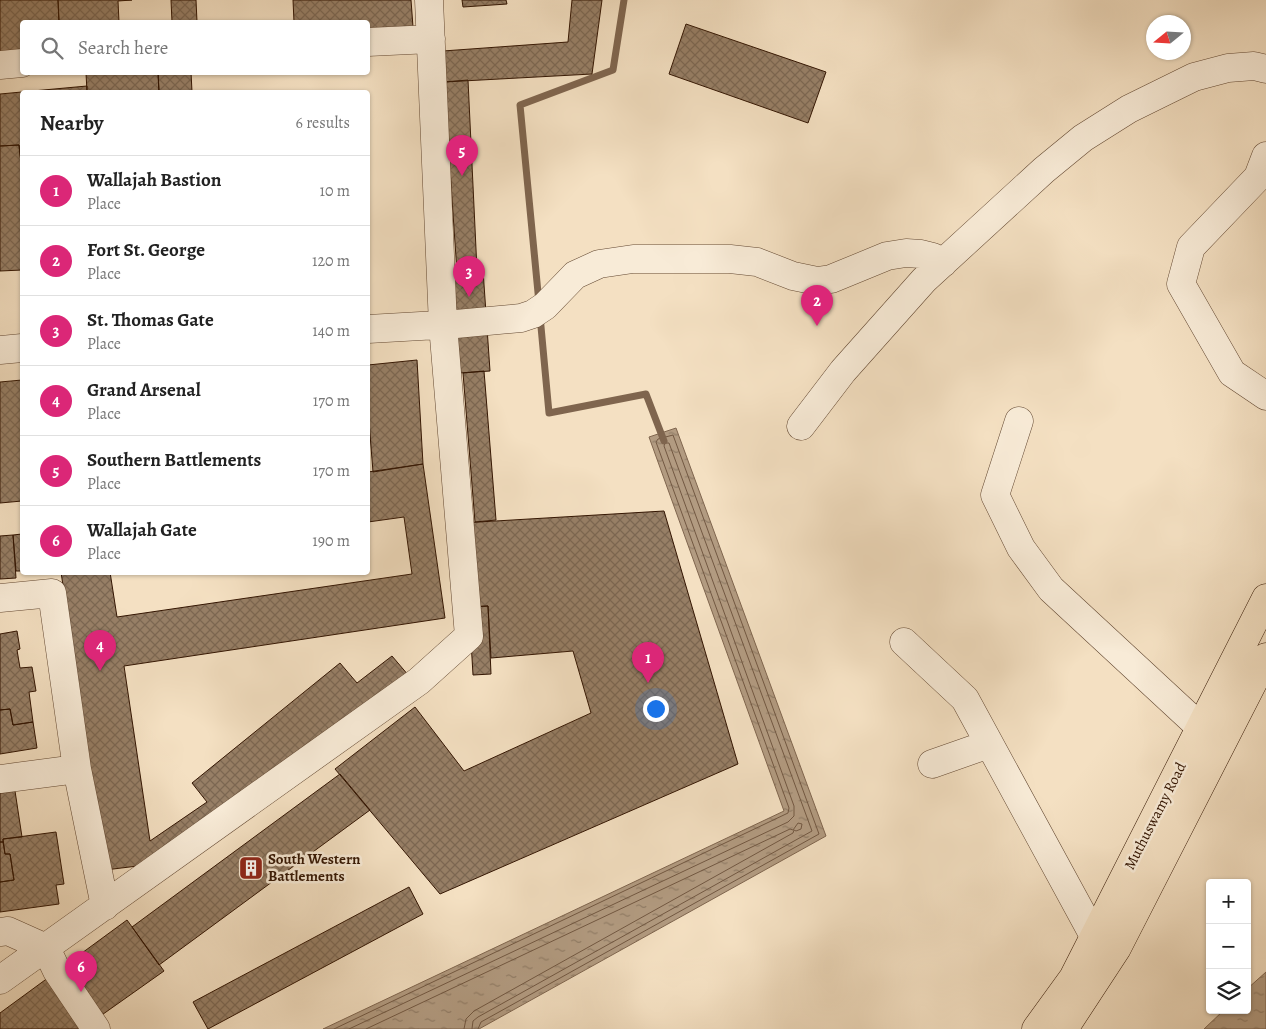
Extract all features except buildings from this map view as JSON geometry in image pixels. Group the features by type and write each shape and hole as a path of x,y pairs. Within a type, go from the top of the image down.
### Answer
{"main road":[{"name":"Muthuswamy Road","path":"1036,1029 1073,978 1266,598"},
{"name":"Muthuswamy Road","path":"1064,1029 1117,948 1266,657"}],"street":[{"path":"0,980 419,682 469,636 442,325 429,0"},
{"path":"370,42 431,39"},
{"path":"0,65 20,63"},
{"path":"801,426 843,371 924,280 1057,159 1083,138 1129,110 1194,77 1228,68 1254,66 1266,69"},
{"path":"1266,156 1258,177 1191,247 1181,284 1232,373 1266,396"},
{"path":"370,329 512,320 539,310 574,275 599,264 633,258 730,259 757,262 793,276 817,281 831,279 887,256 906,252 927,255 944,263"},
{"path":"0,350 20,348"},
{"path":"1020,421 995,495 1022,548 1051,589 1200,727"},
{"path":"0,598 52,593 77,769 104,906"},
{"path":"904,642 965,699 1094,936"},
{"path":"932,764 989,744"},
{"path":"0,780 77,769"},
{"path":"0,932 8,931 46,948 57,971 96,1029"}],"water":[{"path":"676,428 826,836 479,1029 323,1029 784,811 649,437"},
{"path":"1266,972 1266,1029 1204,1029 1220,1014 1251,1014 1251,985"}],"waterway":[{"path":"539,303 520,105 613,70 624,0"},
{"path":"540,316 549,413 646,394 664,441"}],"place":[{"name":"Southern Battlements","path":"462,176"},
{"name":"St. Thomas Gate","path":"469,297"},
{"name":"Fort St. George","path":"817,326"},
{"name":"Grand Arsenal","path":"100,671"},
{"name":"Wallajah Bastion","path":"648,683"},
{"name":"South Western Battlements","path":"251,868"},
{"name":"Wallajah Gate","path":"81,992"}]}
